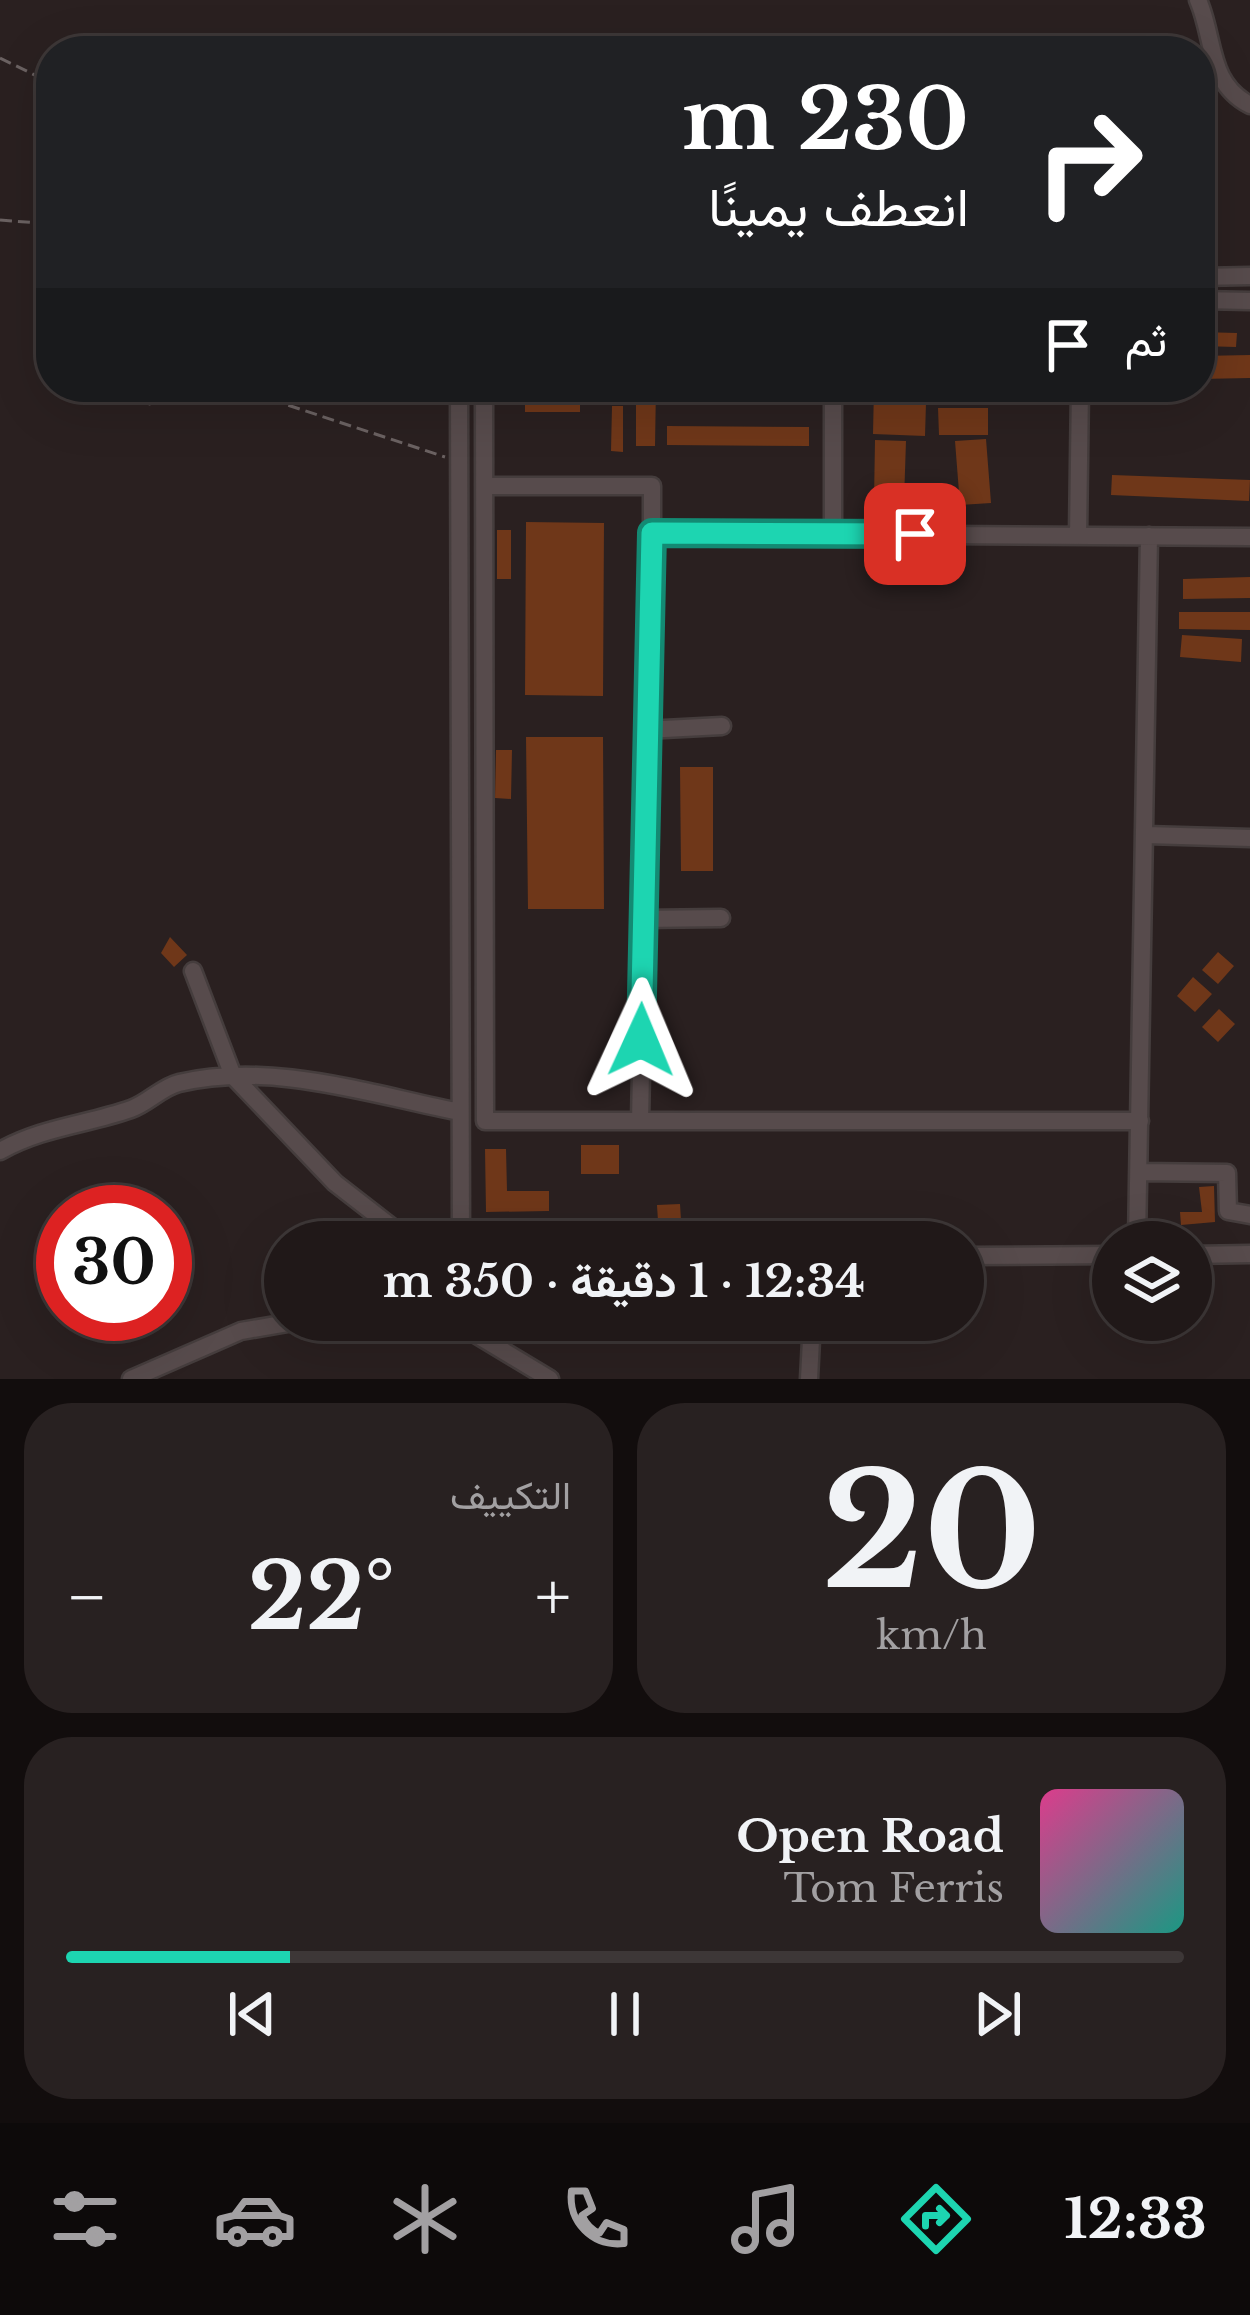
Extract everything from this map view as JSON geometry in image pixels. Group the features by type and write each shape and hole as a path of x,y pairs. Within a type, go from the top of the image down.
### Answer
{"street":[{"path":"1198,0 1206,36"},
{"path":"1215,64 1224,85 1250,105"},
{"path":"1215,277 1250,276"},
{"path":"1215,301 1250,302"},
{"path":"459,402 460,1221"},
{"path":"484,402 484,1121 1140,1121"},
{"path":"833,402 833,534"},
{"path":"1078,536 1080,402"},
{"path":"487,486 652,486 640,1121"},
{"path":"652,533 1250,537"},
{"path":"1138,1221 1149,536"},
{"path":"645,730 722,726"},
{"path":"1146,835 1250,838"},
{"path":"643,919 721,918"},
{"path":"193,971 233,1076 335,1184 383,1221"},
{"path":"0,1151 55,1126 134,1109 172,1084 233,1076 300,1078 460,1112"},
{"path":"1139,1172 1227,1173 1228,1211 1250,1216"},
{"path":"1212,1255 1250,1254"},
{"path":"984,1256 1092,1255"},
{"path":"131,1379 241,1331 264,1327"},
{"path":"487,1341 550,1379"},
{"path":"809,1379 811,1341"}],"path":[{"path":"0,58 36,76"},
{"path":"0,220 36,223"},
{"path":"280,402 458,462"}],"building":[{"path":"1215,332 1237,333 1236,347 1215,346"},
{"path":"1250,355 1250,378 1215,379 1215,356"},
{"path":"525,402 580,402 580,412 525,412"},
{"path":"636,402 656,402 655,446 636,446"},
{"path":"874,402 926,403 925,436 873,434"},
{"path":"612,406 623,406 623,452 611,451"},
{"path":"938,408 988,408 988,435 939,435"},
{"path":"667,426 809,427 809,446 667,445"},
{"path":"986,439 991,503 960,505 955,441"},
{"path":"875,440 906,441 904,501 874,500"},
{"path":"1112,475 1250,480 1249,501 1111,495"},
{"path":"526,522 604,523 603,696 525,695"},
{"path":"497,530 511,530 511,579 497,579"},
{"path":"1250,577 1250,598 1183,599 1183,579"},
{"path":"1179,612 1250,612 1250,630 1179,629"},
{"path":"1182,635 1242,639 1241,662 1180,657"},
{"path":"526,737 603,737 604,909 528,909"},
{"path":"496,750 512,750 511,799 495,798"},
{"path":"680,767 713,767 713,871 681,871"},
{"path":"170,937 187,955 174,967 161,953"},
{"path":"1218,952 1234,966 1218,984 1202,970"},
{"path":"1193,977 1212,994 1195,1012 1177,996"},
{"path":"1219,1009 1235,1024 1218,1042 1202,1027"},
{"path":"581,1145 619,1145 619,1174 581,1174"},
{"path":"485,1149 506,1149 507,1191 549,1191 549,1211 486,1212"},
{"path":"1214,1186 1215,1222 1181,1221 1180,1212 1202,1212 1199,1187"},
{"path":"680,1204 681,1220 658,1221 657,1205"}],"route":[{"path":"641,1040 652,533 915,534"}]}
